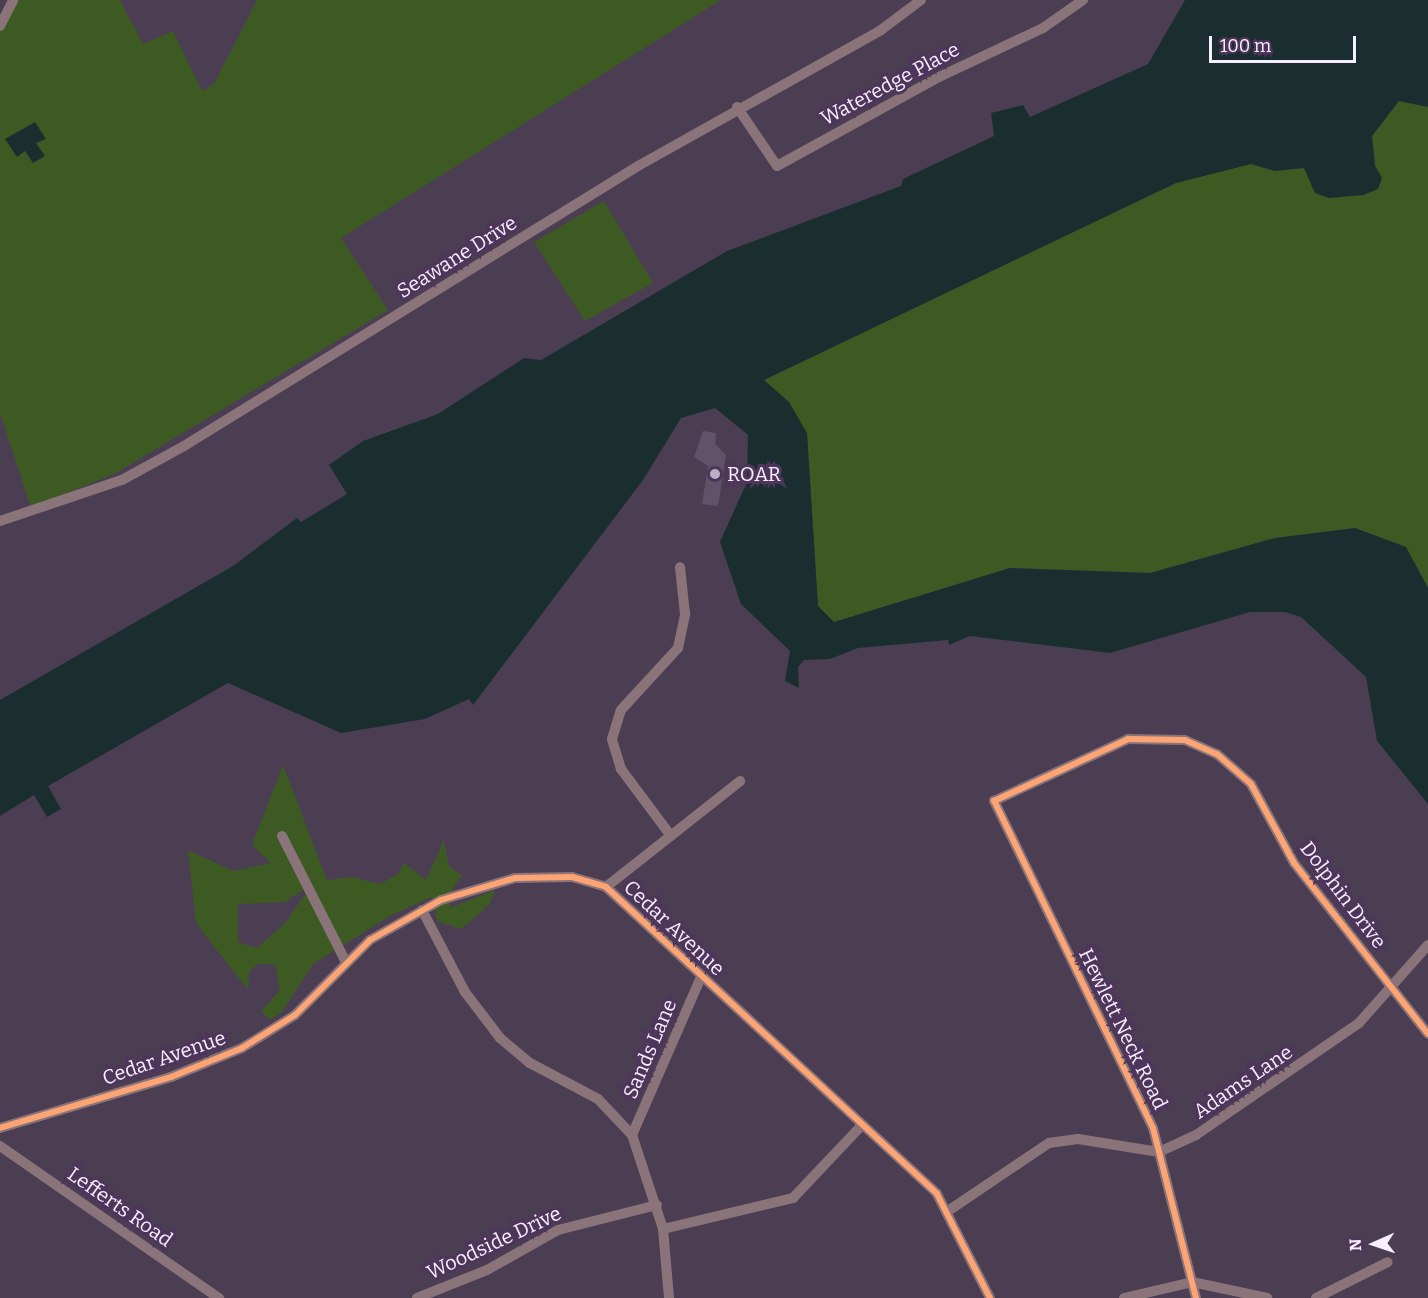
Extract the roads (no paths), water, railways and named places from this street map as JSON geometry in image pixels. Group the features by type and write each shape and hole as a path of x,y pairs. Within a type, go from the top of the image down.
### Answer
{"street":[{"path":"0,26 13,0"},
{"name":"Seawane Drive","path":"0,521 122,480 184,446 737,107 881,30 921,0"},
{"name":"Wateredge Place","path":"737,107 777,166 939,77 1043,28 1083,0"},
{"path":"671,836 621,770 613,752 615,724 678,648 685,614 680,567"},
{"name":"Dolphin Drive","path":"1009,794 1128,739 1160,736 1202,746 1251,784 1294,863 1428,1035"},
{"path":"606,887 740,781"},
{"name":"Hewlett Neck Road","path":"1009,794 994,801 1111,1039 1159,1152 1196,1298"},
{"path":"282,836 346,962"},
{"name":"Cedar Avenue","path":"0,1128 171,1077 242,1048 295,1015 370,940 422,910 473,889 529,876 573,877 606,887 862,1125 948,1211 990,1298"},
{"path":"422,910 465,992 500,1038 530,1063 598,1099 632,1135 657,1205 663,1229 669,1298"},
{"name":"Adams Lane","path":"1159,1152 1196,1135 1322,1050 1392,989 1428,945"},
{"name":"Sands Lane","path":"632,1135 701,977"},
{"path":"663,1229 793,1198 862,1125"},
{"path":"948,1211 1049,1143 1078,1139 1159,1152"},
{"name":"Lefferts Road","path":"0,1146 219,1298"},
{"name":"Woodside Drive","path":"417,1298 485,1271 558,1230 657,1205"},
{"path":"1316,1298 1388,1262"},
{"path":"1124,1298 1192,1282 1267,1298"}],"place":[{"name":"ROAR","path":"715,474"}]}
